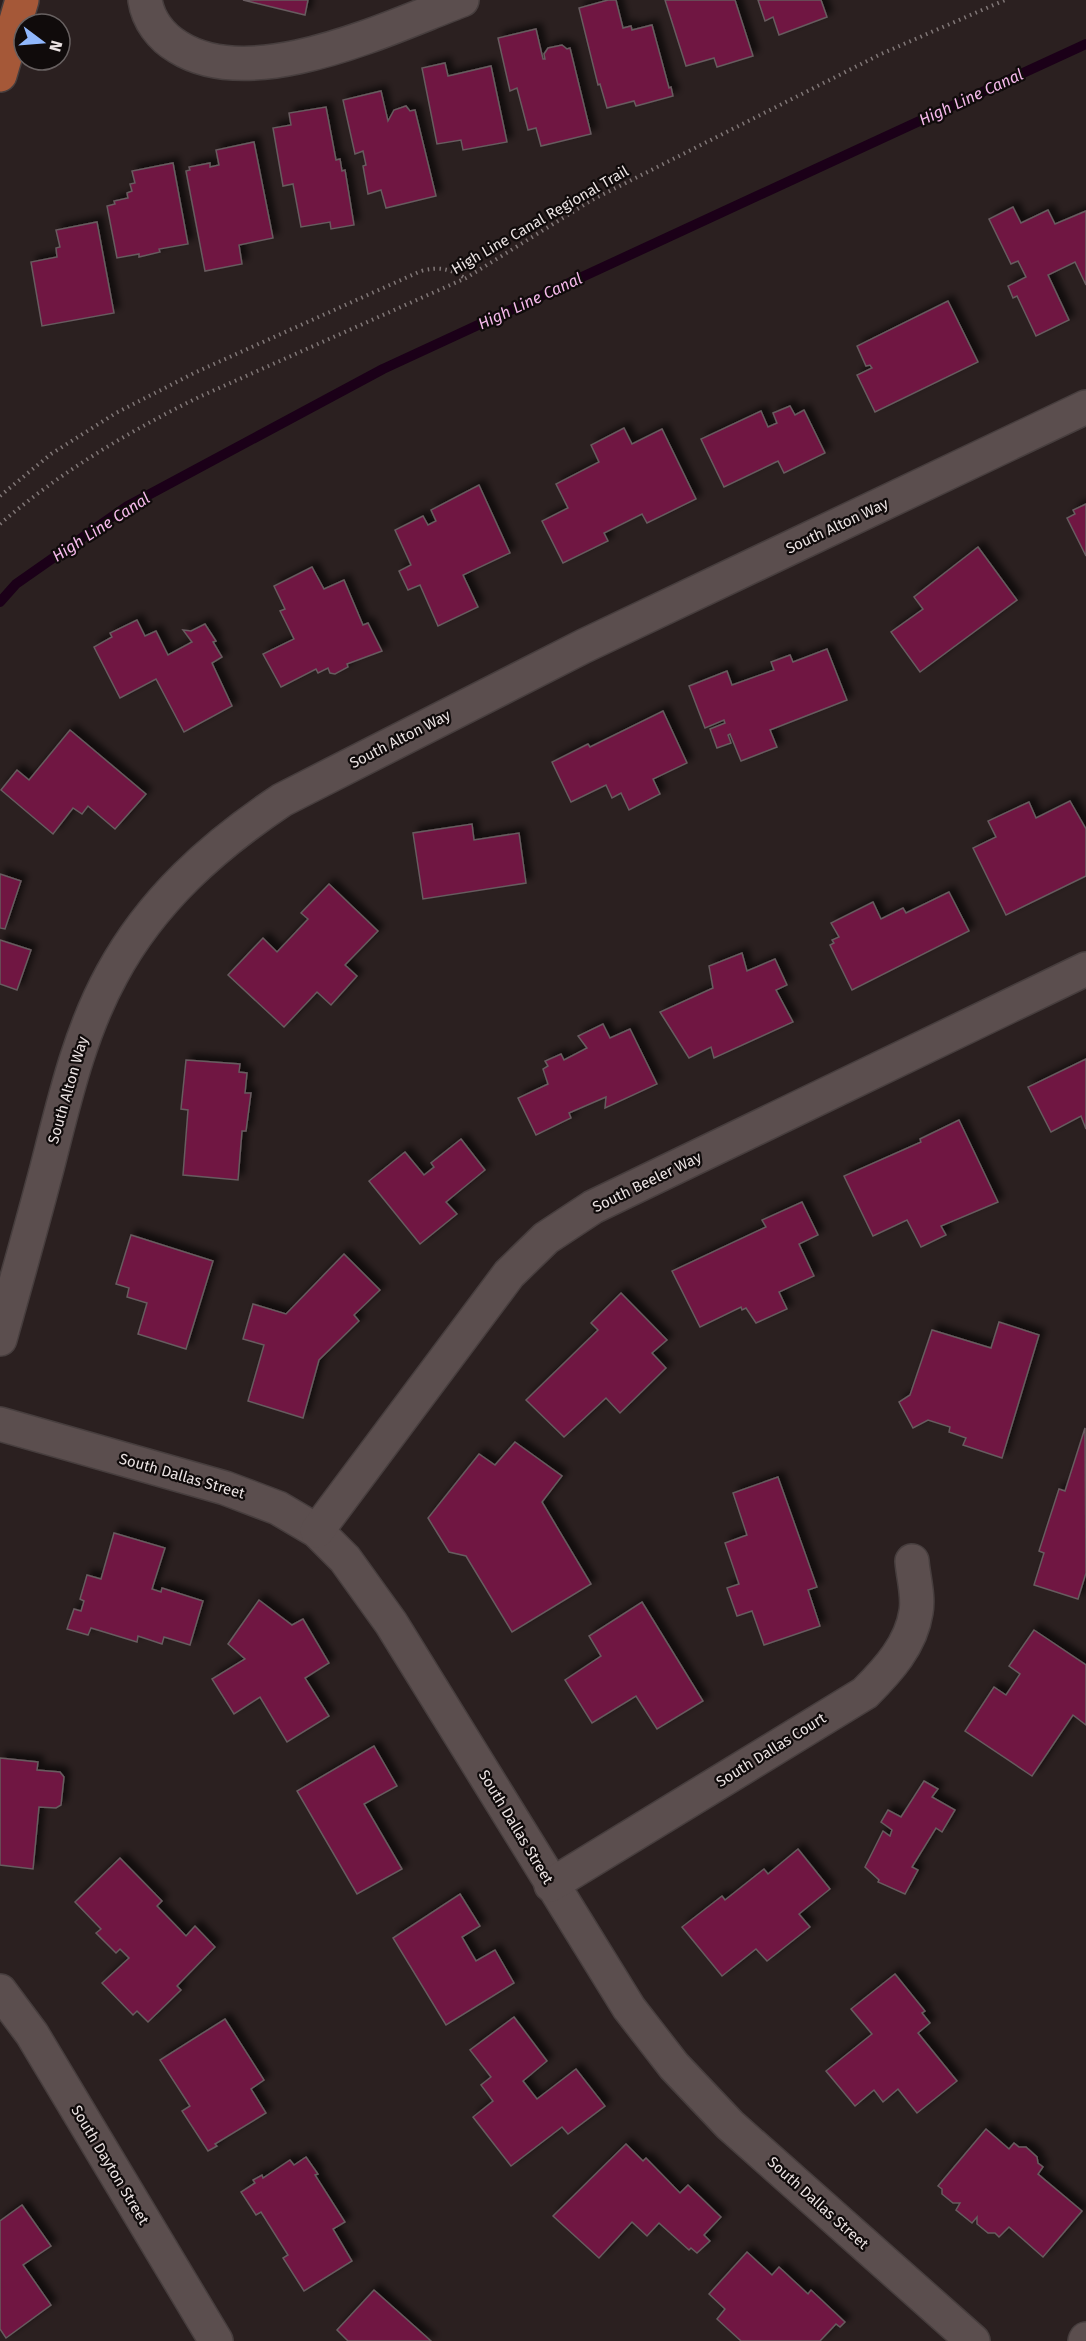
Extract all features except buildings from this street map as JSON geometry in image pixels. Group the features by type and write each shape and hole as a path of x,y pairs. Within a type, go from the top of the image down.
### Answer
{"main road":[{"path":"0,75 22,0"}],"street":[{"path":"145,0 155,26 172,44 194,55 212,60 241,63 276,61 324,51 462,0"},
{"name":"South Alton Way","path":"0,1339 84,1033 112,973 153,912 191,869 247,823 282,800 584,646 1086,407"},
{"name":"South Beeler Way","path":"317,1531 509,1274 546,1238 593,1208 1086,969"},
{"name":"South Dallas Street","path":"0,1424 225,1488 278,1508 317,1531 345,1559 391,1623 629,2008 674,2066 730,2125 973,2341"},
{"name":"South Dallas Court","path":"551,1885 865,1692 896,1660 909,1638 917,1610 912,1561"},
{"name":"South Dayton Street","path":"0,1991 32,2034 216,2341"}],"path":[{"name":"High Line Canal Regional Trail","path":"0,524 86,459 160,416 466,278 592,201 881,54 1005,0"},
{"path":"0,496 51,454 83,433 116,413 194,373 421,271 441,267 466,278"}],"waterway":[{"name":"High Line Canal","path":"0,602 16,584 126,507 383,369 1086,44"}]}
